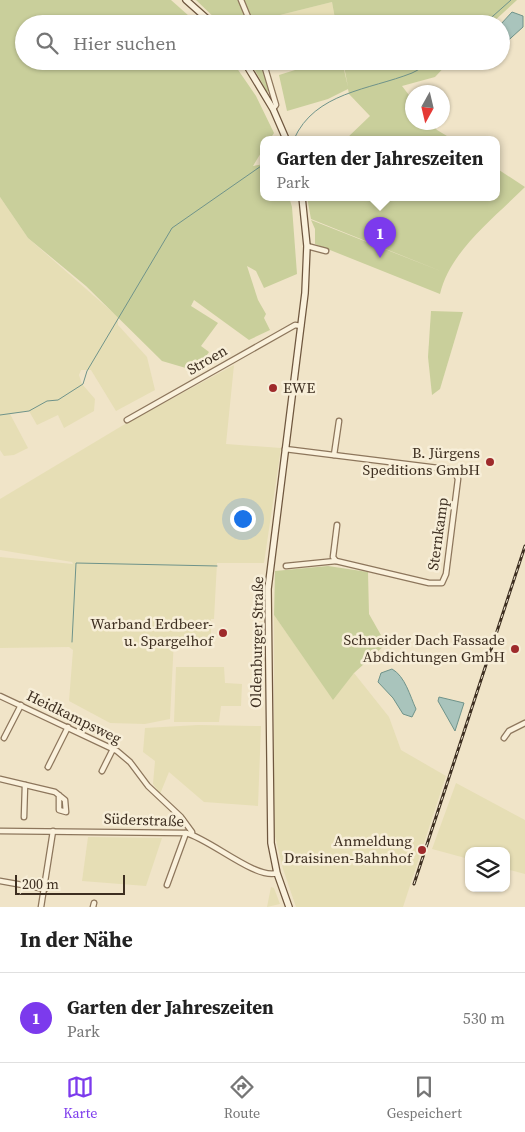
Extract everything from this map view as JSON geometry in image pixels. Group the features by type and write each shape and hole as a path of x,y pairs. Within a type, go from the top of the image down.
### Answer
{"main road":[{"path":"186,0 203,15"},
{"path":"249,70 273,109 285,136"},
{"name":"Oldenburger Straße","path":"289,907 277,873 270,829 268,602 301,326 307,246 302,201"}],"street":[{"path":"241,0 247,15"},
{"path":"266,70 276,104 273,109"},
{"path":"307,246 326,252"},
{"name":"Stroen","path":"127,420 295,325 301,326"},
{"path":"334,455 340,421"},
{"name":"Sternkamp","path":"285,449 454,470 458,479 446,574 442,584 429,583 336,561 286,566"},
{"path":"336,561 333,557 337,525"},
{"name":"Heidkampsweg","path":"0,696 113,749 130,762 148,786 181,818 192,832 189,833"},
{"path":"4,738 21,706"},
{"path":"504,738 509,731 525,723"},
{"path":"48,767 68,727"},
{"path":"102,771 113,749"},
{"path":"0,779 55,792 59,795"},
{"path":"24,817 25,785"},
{"name":"Süderstraße","path":"0,831 189,833 203,838 263,874 277,873"},
{"path":"41,907 53,831"},
{"path":"167,885 189,833"},
{"path":"0,881 45,889"}],"shaded area":[{"path":"332,2 334,15 280,15"},
{"path":"0,197 28,238 118,317 118,325 147,357 155,390 116,411 91,370 81,370 79,375 82,384 95,399 94,411 64,428 58,415 37,425 29,411 10,414 28,448 14,455 4,456 0,450"},
{"path":"234,365 226,444 281,448 264,563 217,563 214,619 211,619 211,639 174,639 170,719 145,724 110,723 69,701 73,650 69,647 0,648 0,557 73,564 72,562 0,550 0,499 125,424"},
{"path":"274,615 333,699 354,673 389,717 401,750 446,776 403,907 296,907 283,869 274,832"},
{"path":"176,667 224,667 225,683 242,684 241,706 221,706 219,722 174,722"},
{"path":"198,725 261,726 258,806 204,802 169,772 160,794 153,784 155,761 143,752 145,728"},
{"path":"456,783 525,820 525,874 510,870 510,847 465,847 465,858 432,849"},
{"path":"88,837 162,838 146,886 82,881"},
{"path":"271,887 274,888 280,904 267,907"}],"green space":[{"path":"0,0 171,0 188,15 15,15 15,70 238,70 256,96 274,133 272,136 260,136 260,155 253,166 260,165 260,201 290,201 297,274 264,288 256,271 247,266 258,300 266,314 264,318 270,330 249,340 194,300 191,306 218,323 201,346 209,352 196,371 162,361 86,286 28,238 0,197"},
{"path":"196,0 239,0 246,15 212,15"},
{"path":"243,0 517,0 501,15 334,15 332,2 280,15 249,15"},
{"path":"255,70 264,70 270,90 267,92"},
{"path":"295,70 344,70 348,87 345,70 442,70 435,77 402,86 405,90 405,130 437,130 447,136 349,136 370,116 349,94 348,89 328,99 287,111 279,75"},
{"path":"500,171 525,187 463,249 445,278 440,294 315,244 315,229 311,220 443,272 311,219 308,201 500,201"},
{"path":"431,311 463,312 440,389 432,395 428,357"},
{"path":"328,566 368,572 369,614 386,644 354,673 333,700 274,615 275,571"}],"water":[{"path":"512,12 523,16 523,27 510,39 510,15"},
{"path":"392,669 404,681 409,692 416,709 412,717 403,714 393,698 378,682 381,673"},
{"path":"439,697 464,703 455,731 438,701"}],"waterway":[{"path":"494,15 511,0"},
{"path":"296,136 303,123 315,111 329,102 417,70"},
{"path":"0,415 29,411 47,401 58,400 83,384 87,371 172,228 260,167"},
{"path":"72,642 76,563 217,566"}],"railway":[{"path":"414,884 525,546"}],"place":[{"name":"Garten der Jahreszeiten","path":"380,258"},
{"name":"EWE","path":"273,388"},
{"name":"B. Jürgens Speditions GmbH","path":"490,462"},
{"name":"Warband Erdbeer- u. Spargelhof","path":"223,633"},
{"name":"Schneider Dach Fassade Abdichtungen GmbH","path":"515,649"},
{"name":"Anmeldung Draisinen-Bahnhof","path":"422,850"}]}
